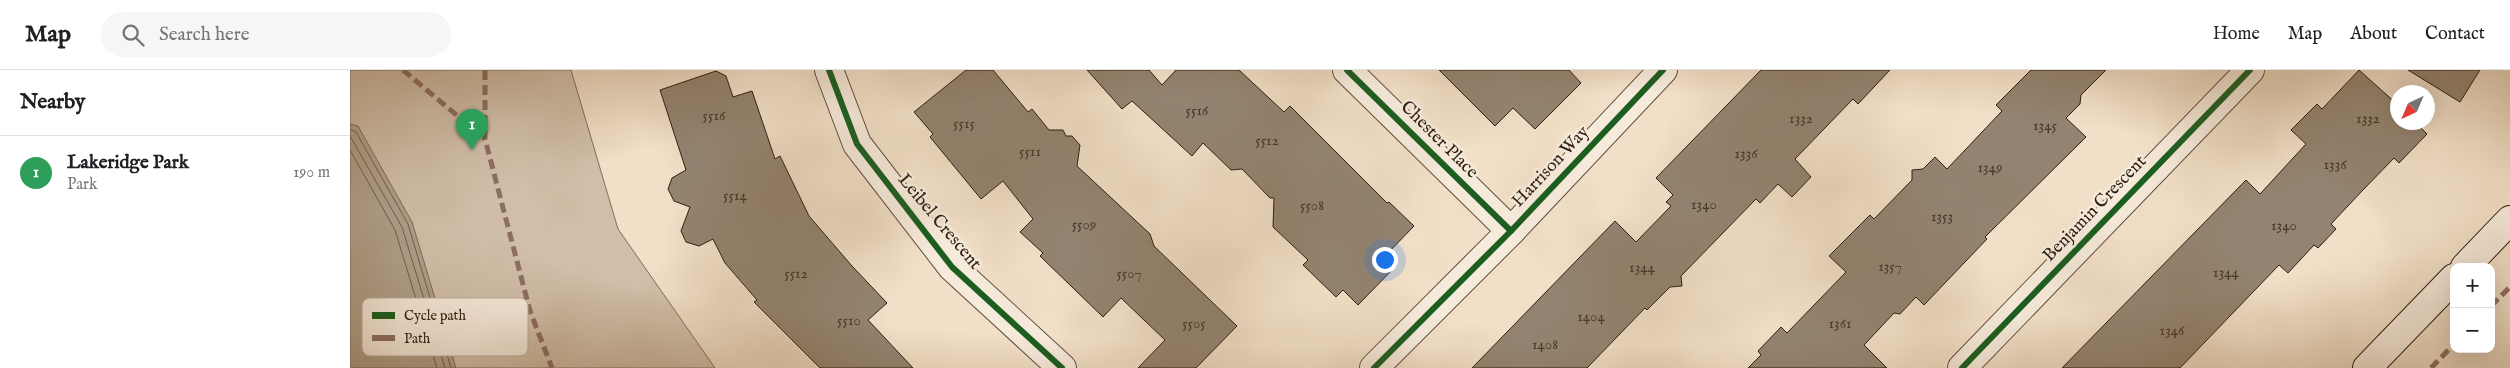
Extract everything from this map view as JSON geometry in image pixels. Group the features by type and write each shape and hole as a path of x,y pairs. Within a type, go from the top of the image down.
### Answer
{"street":[{"name":"Leibel Crescent","path":"829,70 857,144 952,267 1062,368"},
{"name":"Chester Place","path":"1347,70 1510,231"},
{"name":"Harrison Way","path":"1374,368 1510,231 1663,70"},
{"name":"Benjamin Crescent","path":"1962,368 2250,70"},
{"path":"2469,263 2510,220"},
{"path":"2367,368 2450,282"}],"shaded area":[{"path":"350,70 571,70 618,229 715,368 350,368"}],"water":[{"path":"350,124 358,126 412,222 435,298 362,298 362,356 452,356 456,368 350,368"}],"building":[{"path":"966,70 993,70 1028,112 1032,109 1049,130 1063,130 1066,136 1072,136 1080,145 1077,166 1150,234 1154,246 1237,326 1196,368 1138,368 1165,340 1121,298 1103,317 1040,256 1043,253 1020,232 1033,219 1003,181 981,199 930,137 933,134 914,112"},
{"path":"1087,70 1149,70 1162,85 1176,70 1239,70 1284,112 1290,106 1387,203 1389,202 1414,226 1386,255 1397,265 1358,305 1343,290 1336,297 1303,265 1308,260 1273,227 1274,198 1270,198 1242,169 1231,170 1203,143 1192,156 1132,101 1122,109"},
{"path":"1439,70 1569,70 1581,83 1535,129 1513,108 1495,126"},
{"path":"1761,70 1890,70 1858,104 1853,99 1795,159 1811,177 1792,197 1778,184 1760,203 1756,199 1681,276 1682,286 1670,287 1647,310 1645,308 1587,368 1472,368 1615,221 1636,242 1671,206 1666,202 1673,195 1656,178"},
{"path":"2031,70 2106,70 2081,95 2080,104 2066,118 2086,137 1985,237 1987,239 1924,305 1916,297 1900,314 1894,313 1864,345 1887,368 1748,368 1761,355 1758,351 1781,327 1787,333 1846,272 1829,256 1870,215 1874,219 1912,180 1912,170 1923,169 1935,157 1947,169 2002,111 1996,105"},
{"path":"2359,70 2390,98 2390,130 2423,130 2427,134 2399,163 2394,158 2362,191 2331,224 2336,229 2318,248 2314,245 2288,273 2279,265 2180,368 2062,368 2246,180 2260,194 2306,144 2291,130 2317,104 2322,109"},
{"path":"2408,70 2480,70 2460,102"},
{"path":"716,71 726,76 733,97 752,91 775,159 780,156 809,216 887,303 868,320 913,368 820,368 754,302 757,300 725,263 713,239 699,246 686,242 681,231 690,207 674,201 668,189 672,178 686,170 660,90"}],"marked path":[{"path":"403,70 485,139"},
{"path":"485,70 485,139 527,298"},
{"path":"2495,302 2510,287"},
{"path":"528,303 552,368"},
{"path":"2431,368 2450,348"}],"cycle path":[{"path":"829,70 857,144 952,267 1062,368"},
{"path":"1347,70 1511,231"},
{"path":"1374,368 1511,231 1663,70"},
{"path":"1962,368 2250,70"}],"place":[{"name":"Lakeridge Park","path":"472,150"}]}
